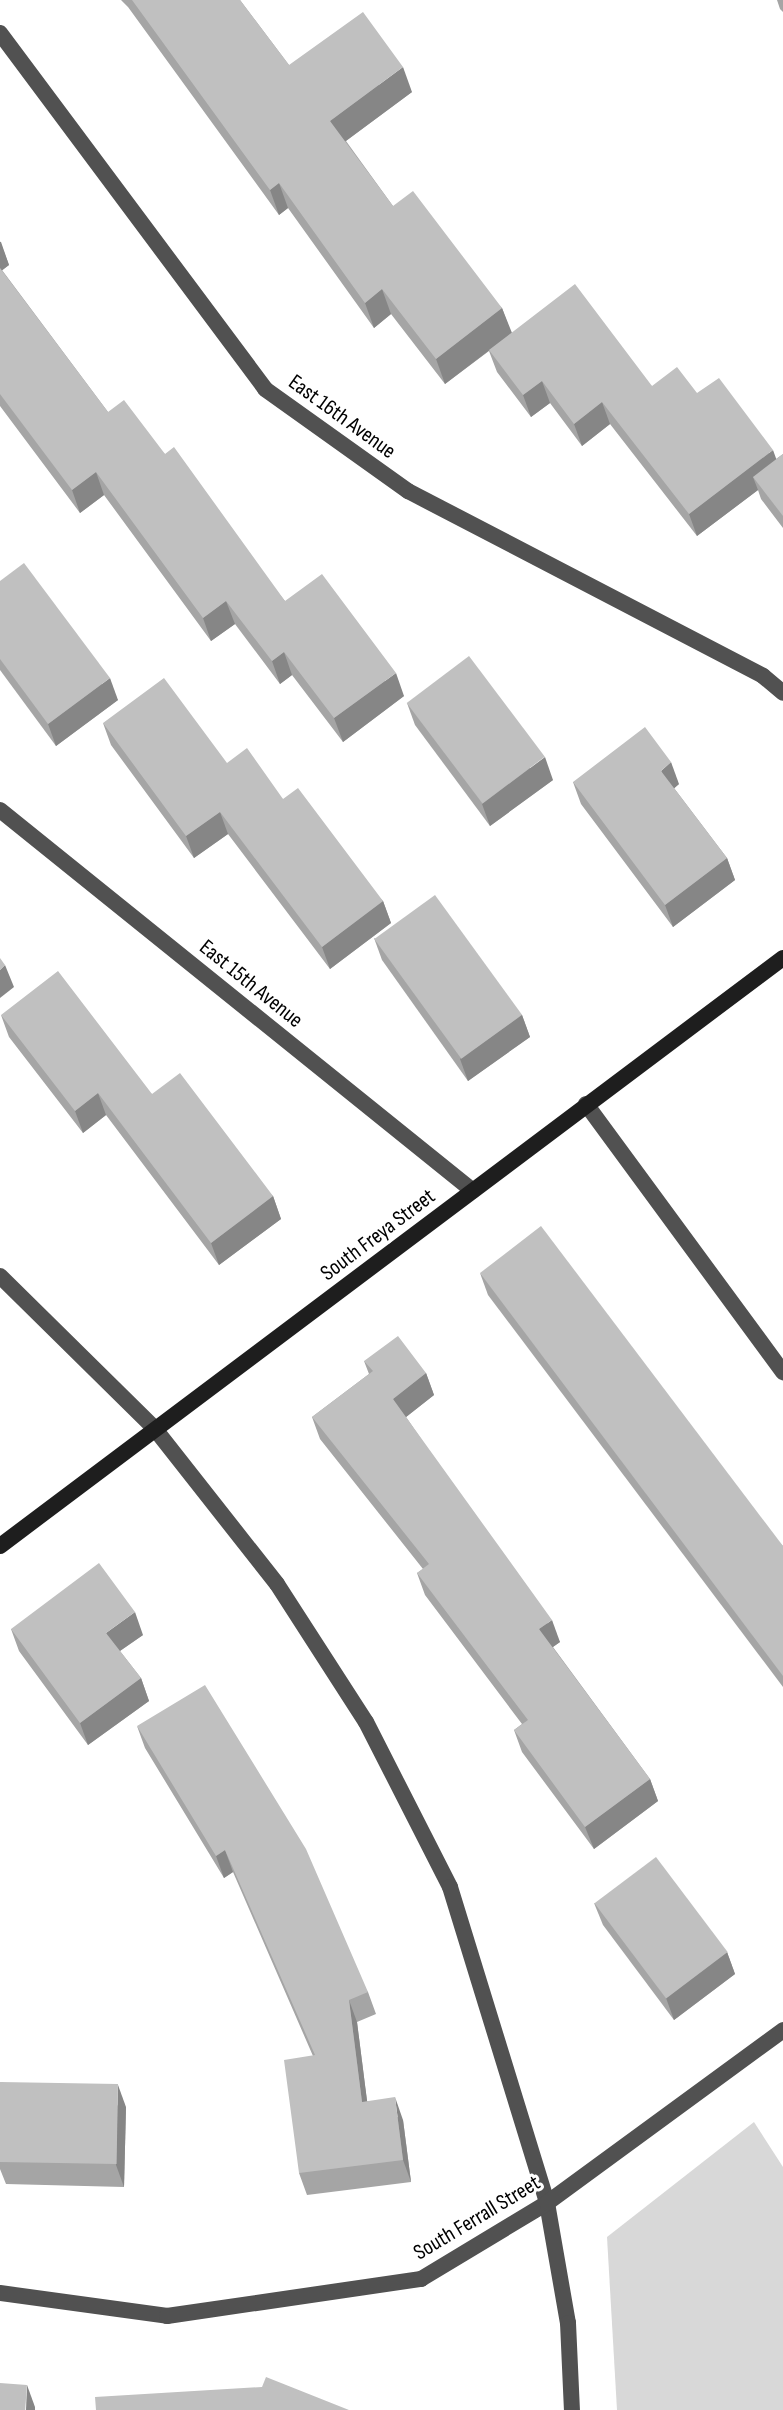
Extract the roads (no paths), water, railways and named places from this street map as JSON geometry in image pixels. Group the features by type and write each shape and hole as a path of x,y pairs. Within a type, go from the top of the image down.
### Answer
{"main road":[{"name":"South Freya Street","path":"0,1546 783,958"}],"street":[{"name":"East 16th Avenue","path":"0,33 265,389 408,491 763,676 783,693"},
{"name":"East 15th Avenue","path":"0,810 473,1191"},
{"path":"586,1104 783,1372"},
{"path":"0,1276 155,1429 277,1584 380,1749 450,1887 547,2203 568,2323 572,2410"},
{"name":"South Ferrall Street","path":"0,2293 167,2316 421,2279 547,2203 783,2030"}]}
